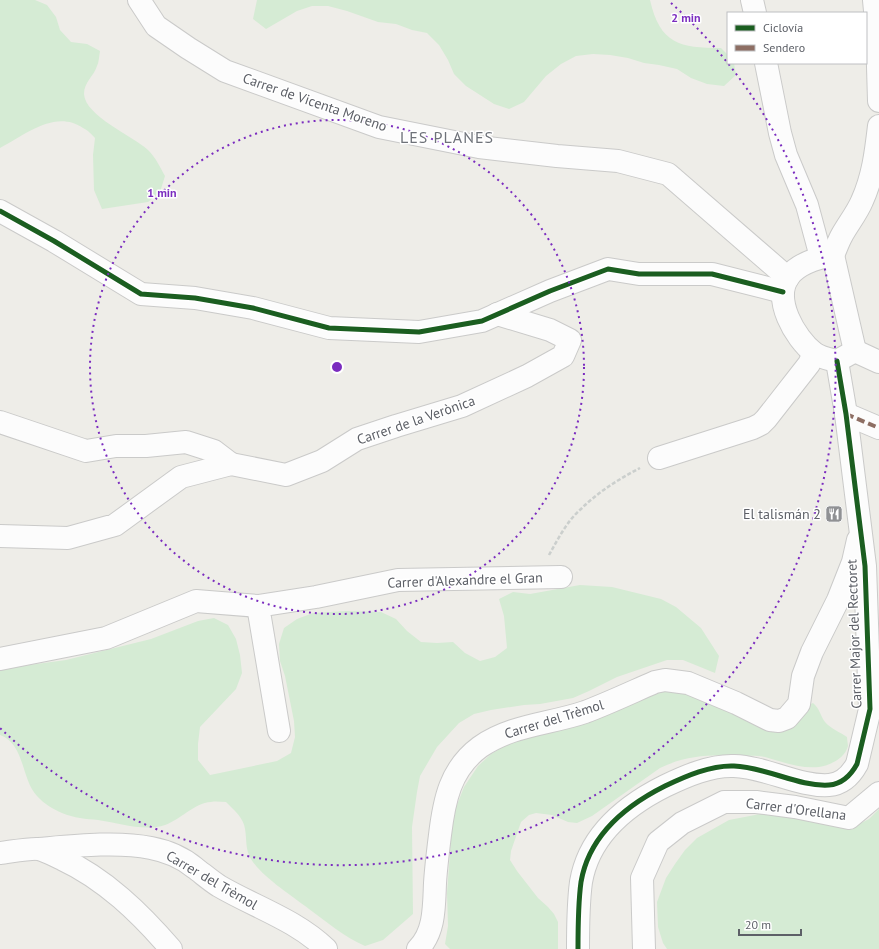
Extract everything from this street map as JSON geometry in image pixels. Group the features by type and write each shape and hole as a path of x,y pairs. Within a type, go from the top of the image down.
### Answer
{"street":[{"name":"Carrer de Vicenta Moreno","path":"139,0 156,26 225,71 379,126 479,147 618,161 668,174 786,285"},
{"path":"752,0 755,12"},
{"path":"874,0 877,33 879,101"},
{"name":"Carrer Major del Rectoret","path":"578,949 579,904 585,865 598,838 617,817 650,793 674,781 723,766 754,768 810,783 830,785 837,783 849,776 857,764 874,717 865,566 846,414 846,356 827,256 786,155 766,64"},
{"path":"879,126 873,168 862,201 851,221 827,256 796,269 786,285 784,304 789,320 814,353 824,358 846,356 879,362"},
{"path":"0,211 54,241 141,294 195,298 253,308 329,328 419,332 482,321 550,291 608,268 639,274 712,274 786,285"},
{"name":"Carrer de la Verònica","path":"0,536 68,538 115,525 181,477 231,464 286,475 322,461 357,439 462,406 527,376 564,356 570,340 550,330 498,314"},
{"path":"658,458 753,428 761,424 809,364 814,353"},
{"path":"846,414 879,428"},
{"path":"0,422 86,451 116,446 146,446 186,442 214,451 231,464"},
{"name":"Carrer del Trèmol","path":"418,949 426,939 431,927 436,866 446,795 459,769 478,748 505,733 585,712 655,682 665,680 688,683 700,687 770,720 779,721 787,718 799,704 804,676 812,652 838,600 853,562 860,530"},
{"name":"Carrer d'Alexandre el Gran","path":"0,659 106,638 196,601 258,606 316,597 398,580 552,577"},
{"path":"258,606 279,731"},
{"name":"Carrer d'Orellana","path":"644,949 642,878 658,842 682,823 724,802 756,802 795,807 849,818 879,793"},
{"name":"Carrer del Trèmol","path":"0,853 86,845 152,848 180,858 218,886 296,926 326,949"},
{"path":"39,849 73,864 98,880 144,918 171,949"}],"green space":[{"path":"0,0 35,0 47,5 56,17 60,30 71,42 87,44 100,51 98,64 84,90 86,102 101,118 141,144 148,150 158,163 165,176 160,192 148,202 102,209 94,190 93,155 95,138 87,130 72,123 62,121 40,126 0,148"},
{"path":"257,0 650,0 654,15 666,35 683,44 694,47 721,48 727,54 727,64 734,64 736,75 724,86 707,84 691,78 677,69 644,63 628,58 593,54 576,56 561,64 546,76 524,102 509,109 494,104 466,86 454,74 439,45 427,33 412,30 396,24 378,22 328,6 312,6 297,11 266,29 253,19"},
{"path":"580,585 612,587 661,599 676,607 701,628 719,656 715,673 683,660 667,660 617,677 573,698 491,710 474,714 459,723 437,747 420,776 412,827 413,914 383,940 365,946 336,929 262,873 249,855 243,821 226,802 205,803 199,805 171,823 149,828 71,816 52,808 37,796 28,781 14,746 0,735 0,669 66,660 151,639 198,621 214,618 228,625 236,639 242,673 236,689 200,727 198,760 210,775 277,761 291,753 295,737 294,721 285,676 280,661 279,644 284,628 297,619 313,613 347,611 381,612 396,619 407,631 421,642 453,642 465,653 480,661 495,657 507,648 504,616 499,599 513,592 530,594"},
{"path":"669,689 678,689 754,721 813,703 827,724 847,737 848,746 844,754 837,760 828,765 819,767 798,766 759,756 708,756 689,758 660,768 592,816 577,823 568,822 552,815 536,813 529,815 521,822 511,851 510,860 538,898 554,914 558,922 558,949 450,949 445,944 448,926 447,893 452,826 455,810 464,787 478,766 491,754 515,740"},
{"path":"879,809 879,949 667,949 663,943 658,927 657,902 666,878 685,850 697,838 729,820 781,810 855,826 869,819"}],"marked path":[{"path":"846,414 879,428"}],"cycle path":[{"path":"0,211 54,241 141,294 195,298 253,308 329,328 419,332 482,321 550,291 608,269 639,274 712,274 783,292"},
{"path":"578,949 579,899 585,865 601,836 611,824 636,803 665,786 699,772 716,767 746,767 806,783 829,785 842,781 852,772 857,764 870,709 865,566 846,414 837,361"}],"place":[{"name":"El talismán 2","path":"834,514"}],"district":[{"name":"LES PLANES","path":"447,137"}]}
